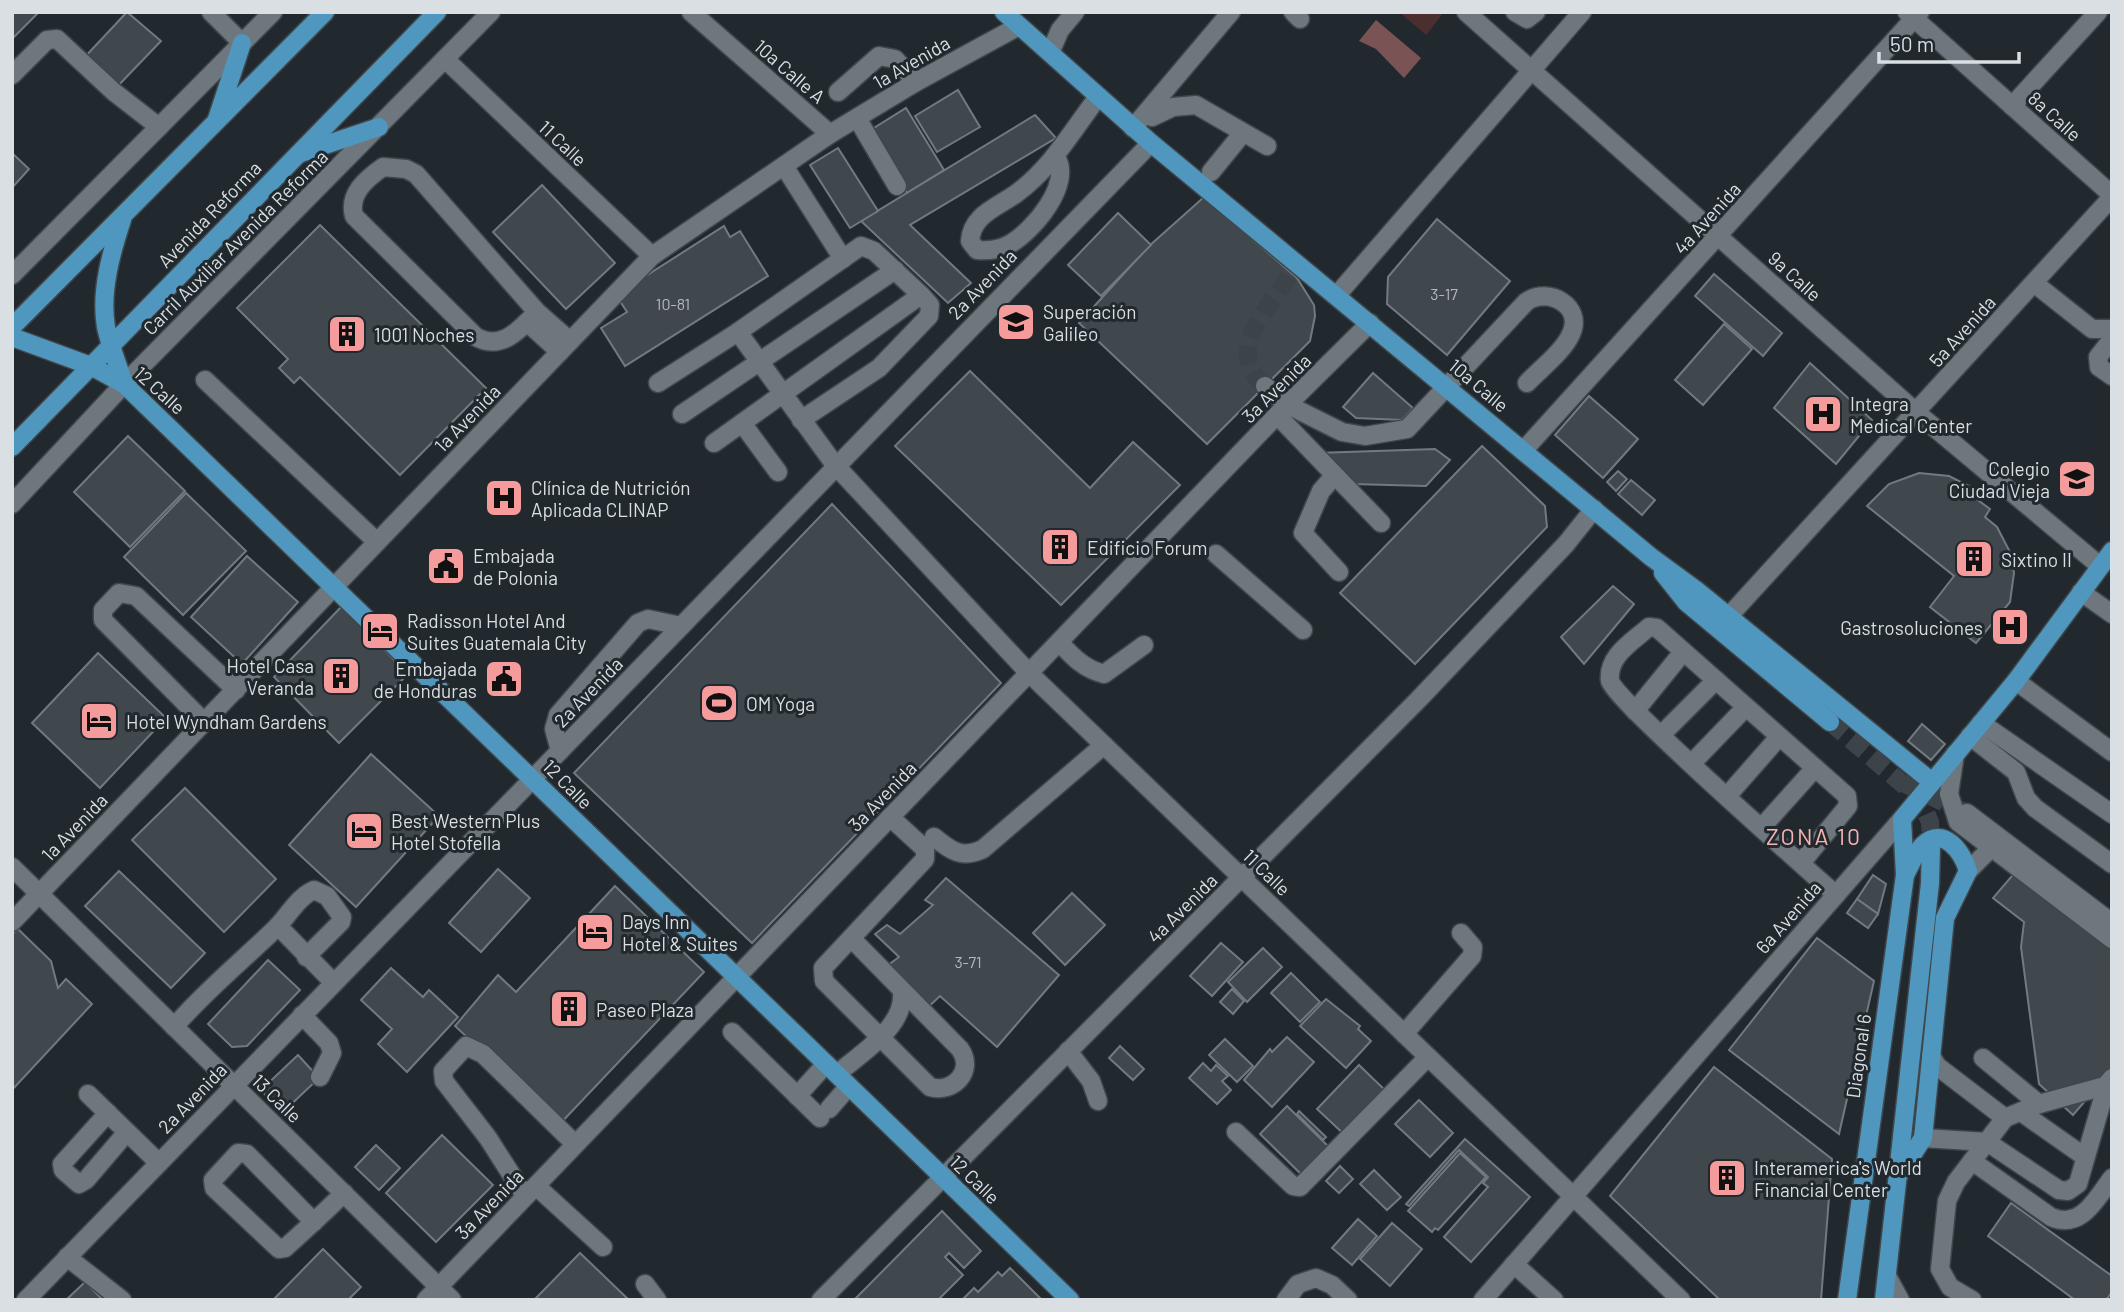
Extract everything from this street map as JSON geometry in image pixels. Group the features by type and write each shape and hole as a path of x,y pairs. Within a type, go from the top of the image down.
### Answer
{"main road":[{"path":"12,327 325,12"},
{"name":"Avenida Reforma","path":"12,447 437,12"},
{"name":"10a Calle","path":"1004,12 1293,268 1337,295 1651,557 1729,616 1932,782"},
{"path":"216,123 242,43"},
{"path":"298,154 379,127"},
{"path":"123,216 113,248 106,297 106,327 124,384"},
{"name":"12 Calle","path":"12,337 91,366 124,384 335,585 1070,1300"},
{"name":"6a Avenida","path":"1902,819 2016,681 2112,551"},
{"path":"1651,557 1686,601 1829,722"},
{"name":"Diagonal 6","path":"1847,1300 1905,875 1902,819"},
{"path":"1899,1175 1923,1138 1945,918 1968,871 1957,847 1949,841 1937,840 1928,842 1920,849 1905,875"},
{"path":"1884,1300 1930,883 1931,846"}],"street":[{"path":"211,12 242,43"},
{"path":"12,275 273,12"},
{"name":"Carril Auxiliar Avenida Reforma","path":"12,504 124,384 491,12"},
{"name":"10a Calle A","path":"691,12 830,134"},
{"path":"1133,128 1231,12"},
{"path":"1516,12 1527,19 1536,12"},
{"path":"1337,295 1582,12"},
{"path":"2012,106 2098,12"},
{"path":"1050,53 1060,30 1073,13"},
{"name":"8a Calle","path":"1914,15 2112,196"},
{"name":"4a Avenida","path":"1523,451 1719,236 1914,15"},
{"name":"9a Calle","path":"1478,16 1532,70 1917,413 2100,566"},
{"name":"1a Avenida","path":"12,922 652,256 830,134 916,82 1019,26"},
{"path":"12,75 47,40 57,39 114,92 159,127"},
{"path":"838,92 879,56 895,59 916,82"},
{"name":"11 Calle","path":"445,60 652,256"},
{"path":"1056,157 1060,164 1059,183 1044,213 1030,230 1009,245 990,251 977,250 970,241 977,219 1016,194 1056,157 1098,97"},
{"path":"1152,117 1173,107 1196,105 1242,134 1267,146"},
{"path":"857,118 897,186"},
{"path":"1211,172 1242,134"},
{"name":"2a Avenida","path":"26,1300 1150,143"},
{"path":"784,166 843,259"},
{"path":"532,317 501,343 488,344 476,337 354,216 351,205 356,192 383,167 406,169 416,174 532,317 565,347"},
{"name":"5a Avenida","path":"1729,616 1917,413 2112,196"},
{"path":"658,383 738,332 862,246 874,251 930,305 929,316 879,368 801,419"},
{"path":"682,414 895,270"},
{"path":"2034,283 2092,329 2112,329"},
{"path":"714,443 920,295"},
{"path":"1282,410 1342,432 1365,436 1407,429 1526,302 1534,296 1546,295 1565,304 1573,316 1574,324 1571,336 1527,383"},
{"name":"3a Avenida","path":"432,1293 1282,410 1370,323"},
{"name":"11 Calle","path":"738,332 835,465 1029,673 1681,1300"},
{"path":"2112,339 2098,357 2099,367 2112,376"},
{"path":"205,380 377,542"},
{"path":"1265,386 1334,476 1381,523"},
{"path":"742,423 778,472"},
{"path":"1334,476 1321,491 1303,533 1339,572"},
{"name":"4a Avenida","path":"821,1300 1419,699 1566,544 1594,509"},
{"path":"1216,554 1303,630"},
{"path":"205,722 103,620 103,610 119,593 126,592 136,596 236,690"},
{"path":"2081,592 2112,614"},
{"path":"560,751 554,729 558,715 638,622 648,619 681,626"},
{"path":"1801,863 1848,806 1847,796 1657,628 1649,627 1615,657 1610,670 1611,685 1635,711 1728,795 1762,827 1801,863 1836,895"},
{"path":"1059,642 1080,664 1090,671 1104,674 1144,645"},
{"path":"1635,711 1684,652"},
{"path":"1661,735 1716,680"},
{"path":"2016,681 2112,752"},
{"path":"1692,763 1746,707"},
{"path":"1975,729 2112,814"},
{"path":"1975,729 2016,772 2026,798 2035,808 2112,864"},
{"path":"1728,795 1779,737"},
{"path":"934,837 958,854 971,855 983,849 1104,745"},
{"path":"1955,754 1948,794 1953,812 1967,831 2112,939"},
{"path":"1762,827 1815,768"},
{"path":"1967,813 2112,923"},
{"path":"851,938 967,1058 963,1075 946,1088 930,1087 824,981 822,975 823,968 851,938 925,859 925,849 890,817"},
{"name":"6a Avenida","path":"1483,1300 1902,819"},
{"path":"1968,871 1991,848"},
{"name":"13 Calle","path":"12,867 344,1193 432,1293 452,1300"},
{"path":"174,1027 194,1004 278,926 306,894 314,890 327,896 339,909 341,922 306,957"},
{"path":"278,926 333,982"},
{"path":"1404,1034 1472,956 1473,947 1461,933"},
{"path":"797,1096 837,1074 880,1035 898,1015 903,1005 902,993"},
{"path":"302,1015 329,1043 332,1053 320,1077"},
{"path":"732,1032 797,1096 824,1114 837,1074"},
{"path":"575,1144 483,1054 466,1046 443,1071 444,1081 530,1191 603,1247"},
{"path":"1068,1051 1091,1081 1098,1101"},
{"path":"1931,1056 1937,1066 2085,1157"},
{"path":"1236,1132 1293,1186 1300,1187 1428,1057"},
{"path":"1983,1058 2039,1104"},
{"path":"1923,1138 1987,1142 2065,1191 2078,1184 2110,1082"},
{"path":"1972,1300 1950,1287 1940,1269 1947,1201 1956,1182 1987,1142 2013,1115 2110,1082"},
{"path":"88,1094 159,1163"},
{"path":"108,1113 62,1164 73,1181 79,1184 86,1180 127,1132"},
{"path":"314,1222 247,1154 239,1153 213,1180 214,1188 279,1249 285,1248 314,1222 344,1193"},
{"path":"1972,1161 2051,1217 2064,1221 2082,1216 2112,1178"},
{"path":"67,1257 122,1300"},
{"path":"1514,1264 1554,1300"},
{"path":"1887,1276 1900,1300"},
{"path":"1286,1300 1298,1283 1316,1278 1332,1285 1348,1300"},
{"path":"645,1284 657,1300"}],"shaded area":[{"path":"1399,12 1439,12 1442,15 1426,35"},
{"path":"1376,20 1421,58 1404,78 1376,49 1359,41"}],"building":[{"path":"12,12 39,12 12,39"},
{"path":"127,12 161,41 114,90 82,60"},
{"path":"958,90 980,127 937,152 915,116"},
{"path":"906,108 944,170 907,193 869,131"},
{"path":"1035,115 1056,138 910,225 971,283 948,303 861,221"},
{"path":"838,148 878,211 850,228 810,165"},
{"path":"12,153 29,169 12,188"},
{"path":"542,185 615,263 566,309 493,232"},
{"path":"1204,197 1297,278 1314,305 1315,316 1310,341 1207,444 1079,323 1148,247"},
{"path":"1118,213 1151,245 1101,296 1068,265"},
{"path":"1437,219 1510,281 1447,355 1387,304 1388,277"},
{"name":"1001 Noches","path":"320,225 486,388 400,475 300,377 294,383 279,368 288,359 237,308"},
{"path":"724,226 730,237 740,231 768,276 625,366 601,328 627,312 616,295"},
{"path":"1714,274 1782,333 1763,356 1695,296"},
{"path":"1724,324 1752,349 1703,405 1675,380"},
{"name":"Integra Medical Center","path":"1810,363 1872,420 1836,464 1774,408"},
{"name":"Edificio Forum","path":"970,371 1090,488 1133,442 1180,485 1061,605 895,446"},
{"path":"1373,373 1413,408 1402,420 1356,418 1343,407"},
{"path":"1589,396 1638,439 1603,478 1555,435"},
{"path":"128,436 185,491 130,547 74,492"},
{"path":"1482,446 1545,506 1547,527 1415,664 1340,593"},
{"path":"1435,449 1450,460 1426,486 1352,484 1318,453"},
{"path":"1618,471 1627,479 1616,491 1607,482"},
{"name":"Sixtino II","path":"1919,473 1949,476 1975,489 1971,495 1990,509 1985,517 1997,527 2011,554 2014,573 2010,602 1976,643 1930,607 1954,576 1867,506 1889,484"},
{"path":"1631,480 1655,500 1642,515 1618,494"},
{"path":"186,493 246,551 183,615 124,557"},
{"path":"832,504 1001,683 752,943 574,773"},
{"path":"247,556 298,602 242,664 191,617"},
{"path":"1613,586 1634,604 1584,664 1561,637"},
{"name":"Hotel Casa Veranda","path":"342,606 408,674 339,743 274,677"},
{"name":"Hotel Wyndham Gardens","path":"98,653 166,718 100,788 32,723"},
{"path":"1922,724 1945,744 1931,760 1908,741"},
{"name":"Best Western Plus Hotel Stofella","path":"371,754 439,816 356,907 289,845"},
{"path":"185,788 276,879 224,932 132,840"},
{"path":"2029,856 2112,918 2112,1070 2073,1115 2039,1084 2021,947 2024,922 1993,898"},
{"path":"498,869 530,898 481,952 449,923"},
{"path":"119,871 205,953 171,988 85,906"},
{"path":"1873,875 1886,884 1878,914 1857,899"},
{"path":"946,878 1059,975 997,1047 940,996 925,1010 887,966 899,957 875,934 887,925 900,934 933,905 925,900"},
{"name":"Paseo Plaza","path":"615,886 704,972 557,1127 558,1122 455,1026 498,975 516,992"},
{"path":"1072,893 1105,925 1065,965 1033,933"},
{"path":"1857,899 1878,914 1868,928 1847,913"},
{"path":"18,929 51,961 58,988 66,979 92,1004 12,1090 12,934"},
{"path":"1817,938 1874,981 1839,1134 1729,1050"},
{"path":"1221,943 1243,962 1212,996 1190,976"},
{"path":"1263,948 1282,967 1247,1002 1228,982"},
{"path":"268,960 300,990 247,1046 232,1047 208,1024"},
{"path":"391,968 423,997 429,990 458,1017 407,1072 378,1044 392,1029 361,1000"},
{"path":"1291,973 1320,1002 1300,1022 1271,993"},
{"path":"1232,989 1244,1001 1233,1014 1220,1002"},
{"path":"1326,999 1360,1026 1358,1029 1371,1041 1346,1068 1300,1026"},
{"path":"1287,1037 1314,1062 1272,1107 1244,1080 1270,1049 1272,1052"},
{"path":"1225,1039 1253,1066 1237,1082 1209,1055"},
{"path":"1120,1046 1144,1069 1133,1080 1109,1058"},
{"path":"298,1055 319,1078 282,1113 261,1090"},
{"path":"1203,1063 1211,1071 1216,1065 1228,1076 1222,1081 1231,1090 1217,1104 1189,1078"},
{"path":"1359,1065 1388,1093 1347,1137 1317,1109"},
{"name":"Interamerica's World Financial Center","path":"1714,1067 1832,1159 1821,1300 1720,1300 1610,1196"},
{"path":"1419,1100 1453,1133 1430,1157 1395,1124"},
{"path":"1287,1106 1330,1148 1303,1176 1260,1134"},
{"path":"1299,1111 1326,1137 1323,1140 1297,1114"},
{"path":"442,1135 493,1185 436,1242 386,1193"},
{"path":"1465,1139 1530,1197 1471,1262 1444,1237 1488,1187 1483,1183 1488,1177 1459,1150 1409,1206 1406,1204"},
{"path":"376,1145 400,1168 379,1190 355,1167"},
{"path":"1460,1153 1486,1177 1438,1230 1435,1228 1432,1232 1408,1211"},
{"path":"1340,1166 1353,1179 1339,1193 1326,1181"},
{"path":"1374,1170 1401,1197 1387,1210 1360,1184"},
{"path":"2011,1203 2112,1276 2112,1292 2106,1300 2075,1300 1988,1236"},
{"path":"942,1211 981,1251 964,1268 949,1253 945,1257 963,1275 938,1300 854,1300"},
{"path":"1358,1219 1377,1236 1352,1265 1332,1248"},
{"path":"1392,1223 1422,1249 1390,1286 1360,1259"},
{"path":"323,1249 361,1287 348,1300 273,1300"},
{"path":"580,1253 629,1300 534,1300"},
{"path":"1010,1268 1042,1300 962,1300 974,1288 978,1292 998,1272 1002,1276"},
{"path":"85,1282 103,1300 66,1300"}],"tunnel":[{"path":"1265,386 1253,372 1248,358 1249,343 1254,328 1291,273"},
{"path":"1830,722 1920,799 1930,822 1931,846"},
{"path":"1903,783 1964,812"}],"place":[{"name":"Superación Galileo","path":"1016,322"},
{"name":"1001 Noches","path":"347,334"},
{"name":"Integra Medical Center","path":"1823,414"},
{"name":"Colegio Ciudad Vieja","path":"2077,479"},
{"name":"Clínica de Nutrición Aplicada CLINAP","path":"504,498"},
{"name":"Edificio Forum","path":"1060,547"},
{"name":"Sixtino II","path":"1974,559"},
{"name":"Embajada de Polonia","path":"446,566"},
{"name":"Gastrosoluciones","path":"2010,627"},
{"name":"Radisson Hotel And Suites Guatemala City","path":"380,631"},
{"name":"Hotel Casa Veranda","path":"341,676"},
{"name":"Embajada de Honduras","path":"504,679"},
{"name":"OM Yoga","path":"719,703"},
{"name":"Hotel Wyndham Gardens","path":"99,721"},
{"name":"Best Western Plus Hotel Stofella","path":"364,831"},
{"name":"Days Inn Hotel & Suites","path":"595,932"},
{"name":"Paseo Plaza","path":"569,1009"},
{"name":"Interamerica's World Financial Center","path":"1727,1178"}],"district":[{"name":"ZONA 10","path":"1814,836"}]}
